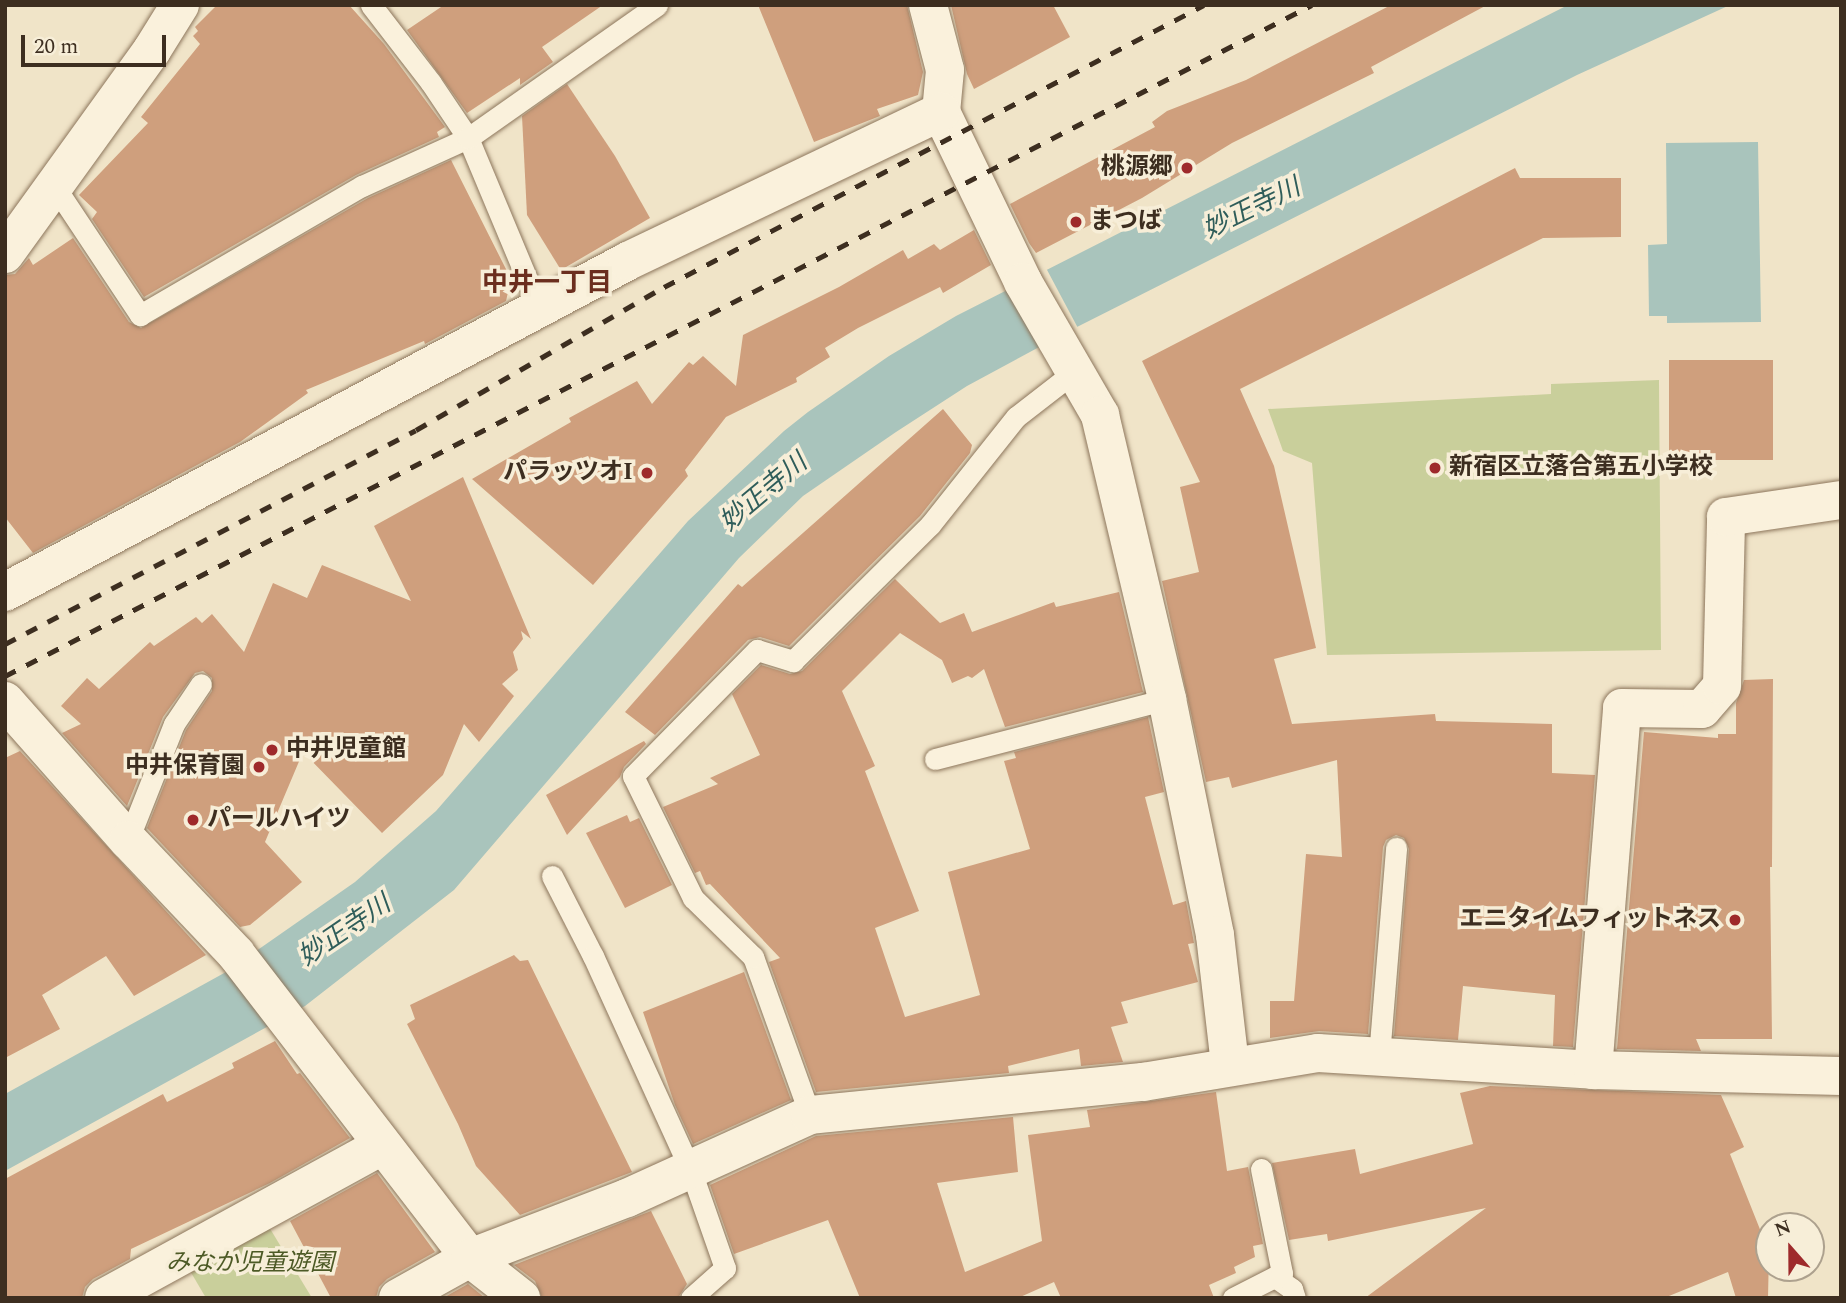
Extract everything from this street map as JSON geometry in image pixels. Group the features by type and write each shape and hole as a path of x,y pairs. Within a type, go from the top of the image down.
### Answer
{"street":[{"path":"5,254 55,187 180,5"},
{"path":"928,5 945,71 941,111 1023,282 1100,415 1167,699 1216,935 1236,1069"},
{"path":"5,592 628,261 941,111"},
{"path":"1593,1070 1622,708 1702,709 1722,686 1726,517 1841,500"},
{"path":"5,701 128,840 242,961 470,1258 521,1298"},
{"path":"398,1298 470,1258 691,1171 810,1115 1143,1082 1236,1069 1318,1053 1593,1070 1841,1076"},
{"path":"104,1298 382,1146"}],"lane":[{"path":"371,5 431,83 468,138 539,308"},
{"path":"55,187 140,315 362,186 468,138 649,7"},
{"path":"810,1115 753,957 692,898 633,776 757,650 793,661 930,525 1016,417 1074,372"},
{"path":"128,840 174,724 201,684"},
{"path":"935,759 1167,699"},
{"path":"1379,1056 1396,848"},
{"path":"552,876 593,956 691,1171 725,1268 691,1298"},
{"path":"1233,1298 1282,1273 1261,1169"},
{"path":"1275,1277 1292,1289 1295,1298"}],"green space":[{"path":"1659,380 1661,650 1327,655 1312,463 1283,451 1268,409 1551,394 1551,384"},
{"name":"みなか児童遊園","path":"263,1217 312,1298 206,1298 186,1264"}],"water":[{"name":"妙正寺川","path":"1568,5 1730,5 1577,75 1069,331 967,386 896,432 803,496 739,558 454,890 305,1006 5,1171 5,1094 226,972 355,882 436,811 688,521 808,412 889,356 956,316"},
{"path":"1758,142 1761,322 1667,323 1667,316 1649,316 1648,245 1667,244 1666,143"}],"pier":[{"path":"1046,268 1079,330 1042,350 1009,288"}],"building":[{"path":"217,5 349,5 384,44 445,127 437,132 439,137 356,175 144,297 92,219 97,212 79,195 148,123 141,117 200,44 193,36 198,31 195,27"},
{"path":"444,5 603,5 542,47 553,62 520,85 520,78 467,113 407,30"},
{"path":"758,5 907,5 923,72 918,95 877,109 880,116 814,142"},
{"path":"951,5 1053,5 1070,37 974,89 967,74"},
{"path":"1391,5 1487,5 1371,67 1374,73 1232,143 1142,198 1036,253 1029,243 1010,204 1155,127 1152,122 1167,111 1246,80"},
{"path":"567,84 615,156 650,218 561,270 527,215 522,116"},
{"path":"451,160 511,279 506,301 425,344 424,341 306,390 308,393 240,442 33,553 5,517 5,275 15,274 29,258 33,265 73,238 129,322 141,328 368,198"},
{"path":"1515,168 1520,178 1621,178 1621,237 1543,238 1240,389 1274,466 1316,648 1274,659 1292,724 1435,714 1436,721 1552,724 1552,773 1595,775 1573,1047 1553,1046 1555,995 1463,986 1458,1040 1394,1036 1409,849 1404,838 1396,835 1386,840 1383,847 1368,1034 1319,1031 1270,1038 1270,1001 1294,1001 1306,854 1342,857 1337,760 1232,788 1229,777 1206,782 1162,581 1199,572 1180,487 1200,482 1142,361"},
{"path":"974,230 991,265 943,293 940,287 858,328 825,348 830,357 796,378 797,382 726,417 685,470 688,476 593,585 472,479 571,422 569,418 637,381 652,404 689,362 693,365 703,356 736,386 743,335 839,287 903,250 908,259 934,244 940,250"},
{"path":"1669,360 1773,360 1773,460 1669,460"},
{"path":"943,409 972,445 970,453 920,516 789,646 760,637 748,640 655,735 625,712 738,584 742,587"},
{"path":"463,477 531,639 521,631 523,639 513,652 518,670 502,684 514,696 479,742 464,724 443,775 382,833 303,752 265,842 302,882 250,925 240,927 147,828 186,730 212,691 212,678 203,671 195,673 163,717 127,806 62,733 81,724 61,706 87,678 99,689 150,642 154,646 196,617 202,623 212,614 244,652 273,583 307,598 322,565 411,601 374,526"},
{"path":"895,579 940,623 964,613 972,632 1054,602 1056,607 1119,592 1143,692 1005,727 984,669 972,678 968,676 952,683 942,660 900,633 842,691 875,766 865,771 919,911 875,928 905,1017 980,995 948,872 1030,849 1004,761 1016,758 1014,752 1148,717 1164,792 1145,797 1173,905 1186,901 1194,943 1188,944 1198,982 1121,1002 1128,1023 1111,1027 1123,1062 1081,1066 1079,1049 1008,1066 1009,1073 816,1092 769,962 780,958 710,884 706,885 700,871 695,873 663,807 718,784 710,778 760,755 732,694 761,665 790,674 802,671"},
{"path":"1773,679 1770,867 1772,1039 1696,1039 1701,1051 1617,1049 1644,732 1718,738 1718,734 1736,734 1736,703 1744,680"},
{"path":"644,741 646,744 624,767 620,777 567,835 546,795"},
{"path":"20,751 206,955 134,996 106,956 42,995 60,1029 5,1058 5,758"},
{"path":"627,815 630,822 639,818 672,885 625,908 586,833"},
{"path":"514,955 520,961 528,960 632,1172 520,1215 476,1166 458,1124 407,1024 415,1019 410,1005"},
{"path":"744,972 791,1100 693,1144 675,1105 643,1012"},
{"path":"275,1041 297,1074 300,1073 350,1138 270,1183 131,1249 130,1259 93,1279 85,1287 82,1298 5,1298 5,1179 163,1094 167,1102 234,1068 232,1063"},
{"path":"1490,1086 1721,1095 1744,1147 1730,1154 1755,1217 1755,1282 1768,1282 1768,1298 1736,1298 1728,1272 1664,1298 1365,1298 1486,1208 1328,1241 1327,1234 1289,1240 1272,1163 1355,1149 1360,1174 1473,1144 1460,1093"},
{"path":"1216,1092 1227,1171 1248,1167 1263,1244 1253,1246 1255,1257 1234,1267 1236,1273 1209,1285 1214,1298 1061,1298 1054,1282 1018,1298 860,1298 828,1220 734,1254 710,1185 816,1136 1013,1117 1018,1172 937,1183 965,1272 1042,1241 1028,1135 1090,1127 1087,1110"},
{"path":"377,1173 435,1252 387,1279 379,1287 376,1298 331,1298 290,1221"},
{"path":"651,1211 687,1284 678,1298 542,1298 535,1281 514,1265"},
{"path":"468,1284 485,1298 443,1298"}],"railway":[{"path":"5,644 416,430 664,287 1204,5"},
{"path":"5,676 1312,5"}],"place":[{"name":"桃源郷","path":"1187,168"},
{"name":"まつば","path":"1076,222"},
{"name":"新宿区立落合第五小学校","path":"1435,468"},
{"name":"パラッツオI","path":"647,473"},
{"name":"中井児童館","path":"272,750"},
{"name":"中井保育園","path":"259,767"},
{"name":"パールハイツ","path":"193,820"},
{"name":"エニタイムフィットネス","path":"1735,920"}],"district":[{"name":"中井一丁目","path":"547,284"}]}
